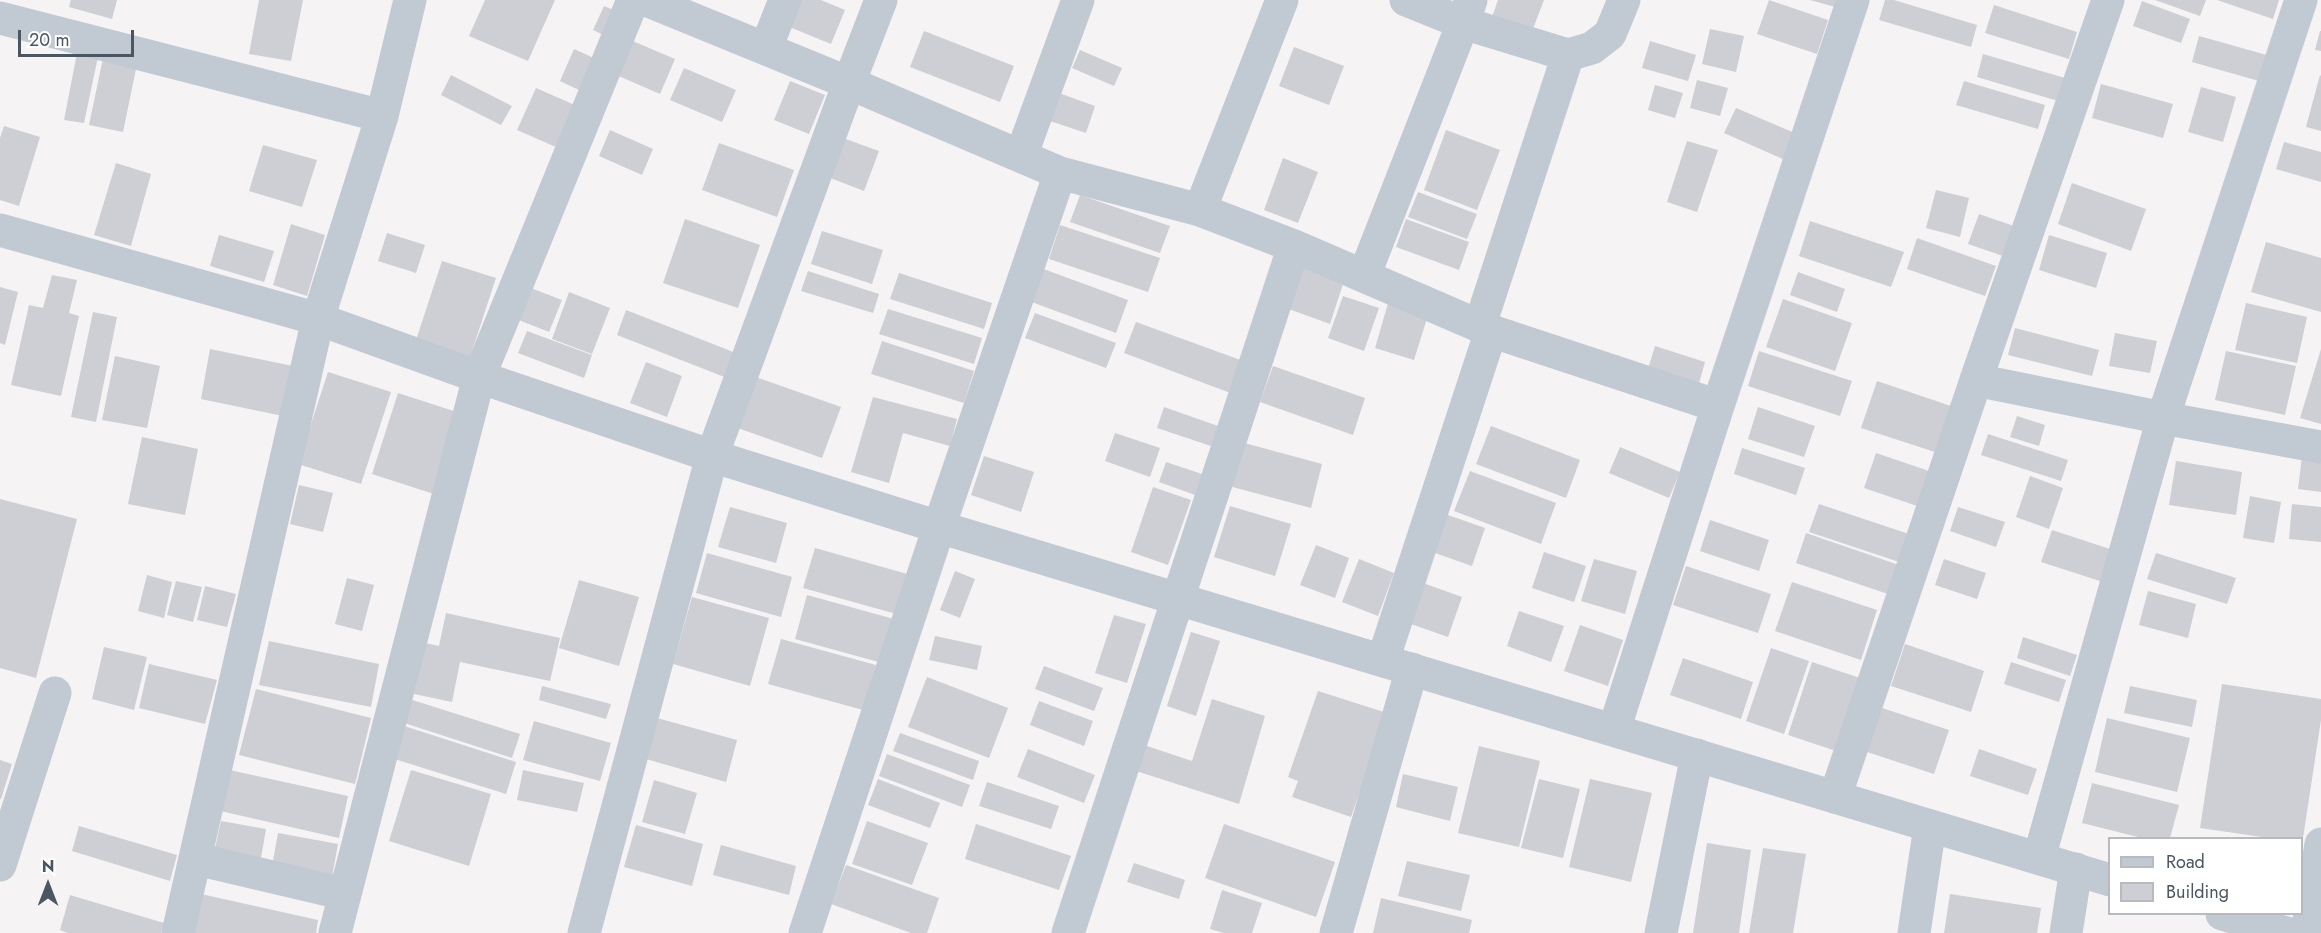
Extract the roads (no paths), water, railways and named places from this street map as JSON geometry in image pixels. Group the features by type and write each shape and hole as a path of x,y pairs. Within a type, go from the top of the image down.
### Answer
{"street":[{"path":"178,933 318,318 382,116 410,0"},
{"path":"335,933 479,377 633,0"},
{"path":"646,0 766,48 1060,173 1200,210 1294,246 1485,328 1718,406"},
{"path":"766,48 785,0"},
{"path":"584,933 712,456 881,0"},
{"path":"1021,156 1078,0"},
{"path":"1200,210 1282,0"},
{"path":"1406,0 1467,11 1568,56 1592,48 1610,34 1624,0"},
{"path":"1614,730 1718,406 1853,0"},
{"path":"1835,797 2108,0"},
{"path":"2039,858 2163,418 2301,0"},
{"path":"1364,276 1467,11"},
{"path":"0,18 382,116"},
{"path":"1336,933 1397,665 1485,328 1568,56"},
{"path":"805,933 939,527 1060,173"},
{"path":"0,230 318,318 479,377 712,456 939,527 2108,880"},
{"path":"1068,933 1294,246"},
{"path":"1976,380 2321,447"},
{"path":"0,865 55,693"},
{"path":"1661,933 1697,755"},
{"path":"1914,933 1930,826"},
{"path":"2307,933 2321,844"},
{"path":"196,859 345,894"},
{"path":"2066,933 2076,869"},
{"path":"2225,915 2287,933"}]}
